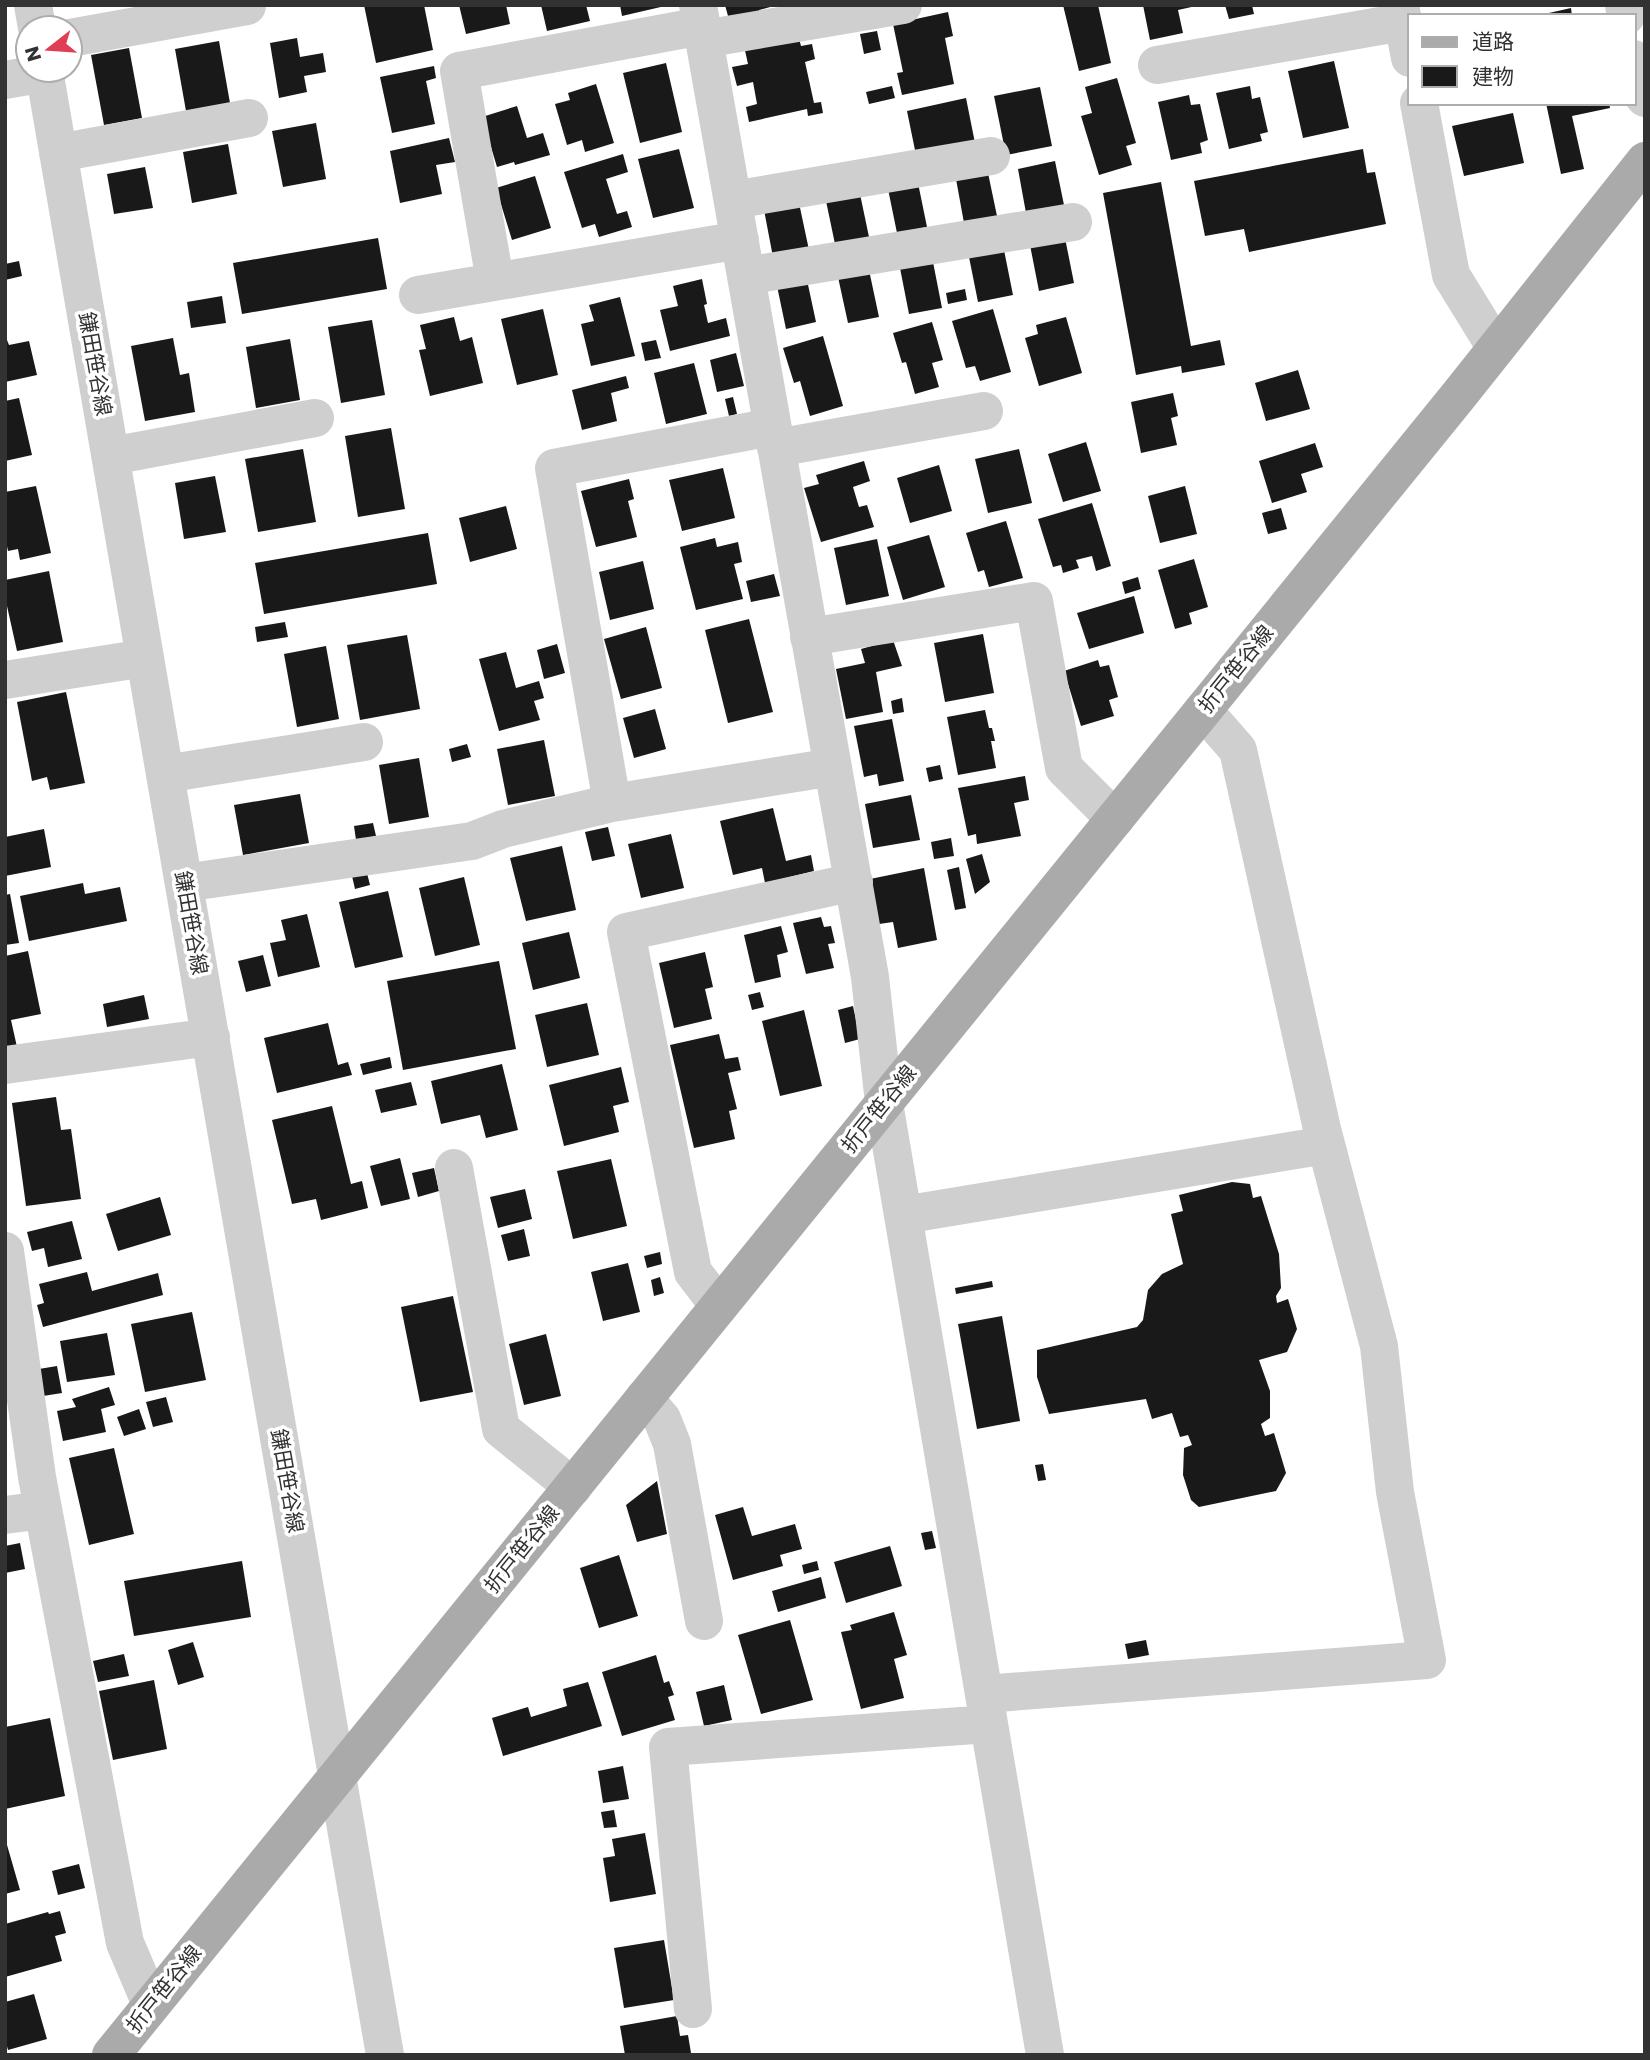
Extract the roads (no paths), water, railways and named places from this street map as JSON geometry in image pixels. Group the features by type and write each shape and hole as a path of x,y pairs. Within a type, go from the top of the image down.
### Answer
{"main road":[{"name":"折戸笹谷線","path":"111,2055 1645,162"}],"street":[{"path":"495,281 459,71 702,23 903,5"},
{"path":"84,35 247,6"},
{"path":"1157,65 1402,13 1408,47"},
{"path":"702,23 870,977 884,1103 1045,2055"},
{"path":"1636,70 1640,92 1645,98"},
{"name":"鎌田笹谷線","path":"46,84 385,2055"},
{"path":"1419,105 1451,275 1496,348"},
{"path":"58,153 249,118"},
{"path":"733,200 991,156"},
{"path":"418,295 495,281 743,258 1073,222"},
{"path":"612,803 554,468 984,411"},
{"path":"111,456 315,418"},
{"path":"809,637 1034,601 1064,768 1115,819"},
{"path":"5,680 145,658"},
{"path":"693,2009 668,1746 1427,1660 1395,1492 1378,1346 1326,1145 1237,750 1203,710"},
{"path":"165,774 364,742"},
{"path":"184,883 472,841 503,829 612,803 833,767"},
{"path":"719,1306 693,1272 626,932 854,883"},
{"path":"5,1065 211,1037"},
{"path":"903,1215 1326,1145"},
{"path":"454,1168 501,1429 573,1487"},
{"path":"5,1251 43,1510 125,1943 152,2004"},
{"path":"644,1398 662,1419 672,1444 704,1621"},
{"path":"5,1515 43,1510"}]}
